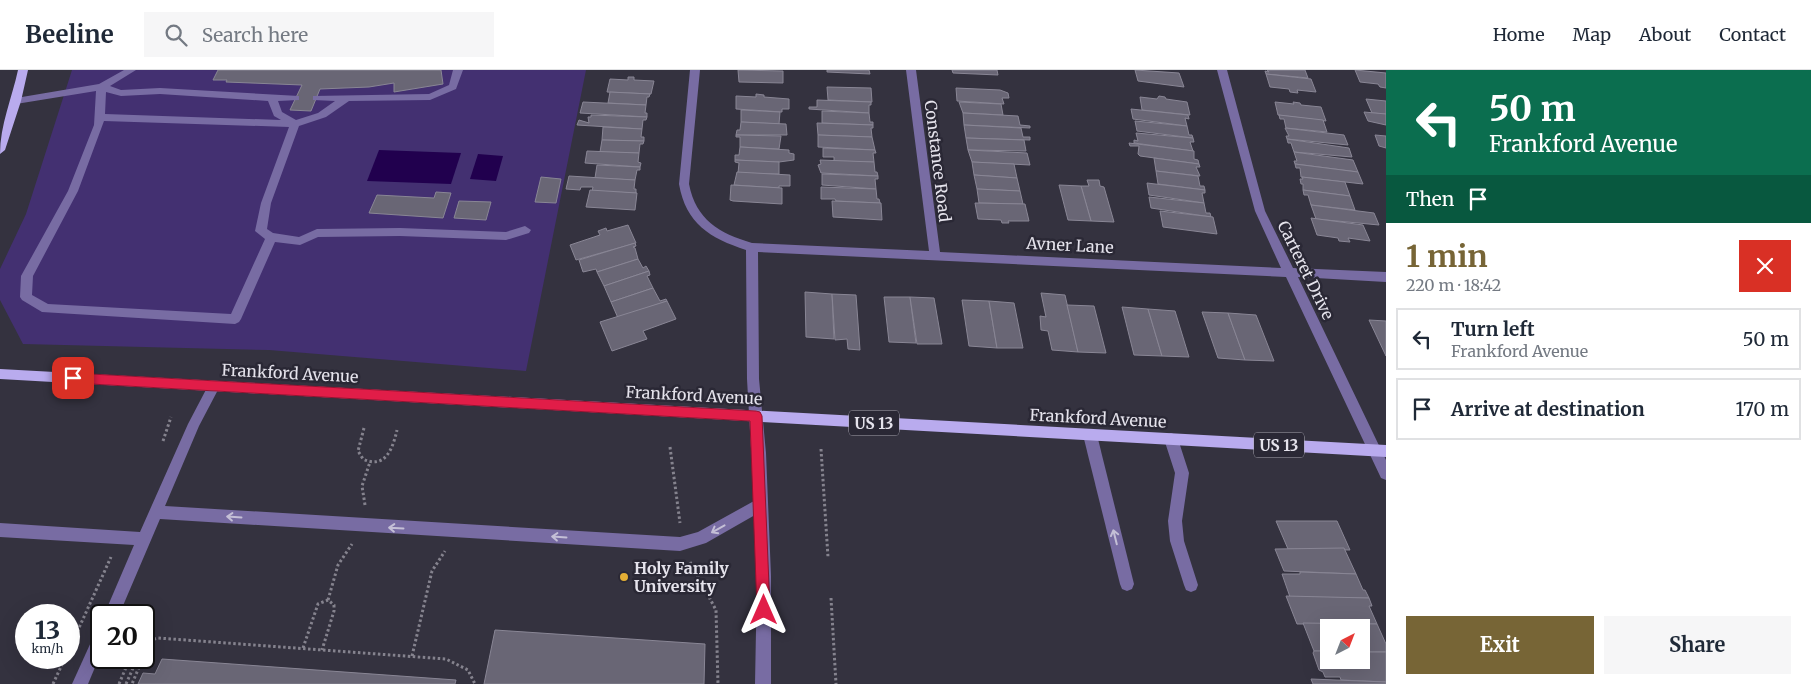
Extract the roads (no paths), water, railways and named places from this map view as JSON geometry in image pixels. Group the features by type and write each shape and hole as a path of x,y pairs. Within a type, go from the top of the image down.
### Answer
{"main road":[{"path":"0,150 16,101 22,70"},
{"name":"Frankford Avenue","path":"0,374 1380,451"}],"street":[{"path":"16,101 100,87 131,70"},
{"path":"316,98 430,97 453,87 458,70"},
{"path":"696,70 684,184 688,205 705,225 716,232 752,247 753,379 764,576 763,684"},
{"name":"Constance Road","path":"911,70 935,255"},
{"name":"Carteret Drive","path":"1222,70 1260,211 1288,272 1380,451 1386,474"},
{"path":"100,87 121,93 160,91 296,98"},
{"path":"100,87 99,125 73,192 27,276 26,297 46,309 235,319 271,237"},
{"path":"99,117 295,124 322,115 348,97"},
{"path":"272,98 278,114 295,124"},
{"path":"295,124 266,203 261,231 271,237 300,241 318,234 400,232 506,236 525,230"},
{"name":"Avner Lane","path":"752,247 1386,276"},
{"path":"116,604 194,424 214,386"},
{"path":"1090,435 1127,584"},
{"path":"1171,439 1182,473 1175,521 1176,532 1191,585"},
{"path":"156,512 680,544 702,538 760,505"},
{"path":"0,530 145,538"},
{"path":"80,684 90,661"}],"place":[{"name":"Holy Family University","path":"624,577"}]}
